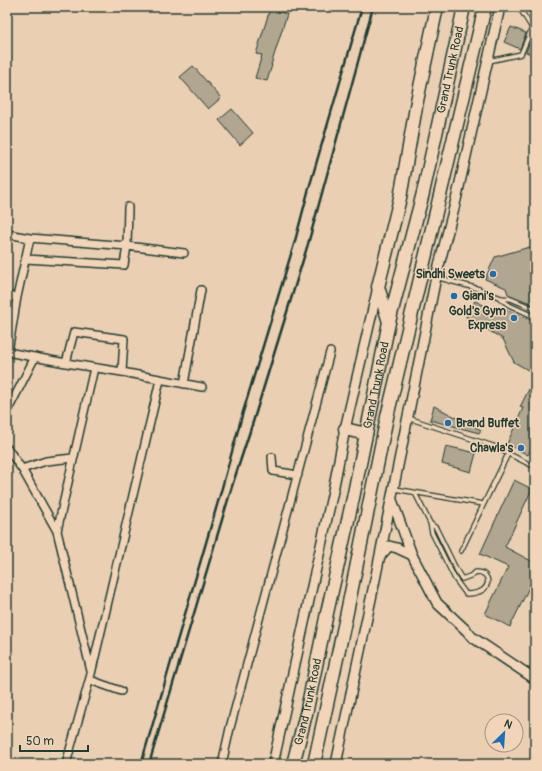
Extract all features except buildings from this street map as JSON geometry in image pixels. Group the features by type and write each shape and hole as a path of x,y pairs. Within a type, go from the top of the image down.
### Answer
{"highway":[{"path":"389,322 378,288 400,198 417,101 437,7"},
{"name":"Grand Trunk Road","path":"293,764 306,714 389,322 423,193 464,7"},
{"name":"Grand Trunk Road","path":"314,764 387,417 470,64 485,7"},
{"path":"344,429 366,434"}],"street":[{"path":"336,764 392,499 437,272 456,200 500,7"},
{"path":"26,259 124,266 127,246 128,207"},
{"path":"7,234 30,238 127,246 184,253"},
{"path":"30,238 7,352 202,387"},
{"path":"273,764 333,491 344,429 378,288"},
{"path":"184,384 201,290"},
{"path":"7,296 17,297"},
{"path":"66,363 74,332 124,339 122,372"},
{"path":"222,764 230,728 330,352"},
{"path":"7,412 35,357"},
{"path":"57,531 94,368"},
{"path":"66,764 91,677 160,380"},
{"path":"7,448 22,469 57,531 91,677"},
{"path":"272,457 273,471 298,475"},
{"path":"22,469 46,461 73,458"},
{"path":"392,499 412,555 437,603 472,637 535,679"},
{"path":"380,556 389,546 412,555"},
{"path":"91,677 121,691"}],"lane":[{"path":"488,61 521,54 532,28 519,7"},
{"path":"437,272 500,298 509,305 535,317"},
{"path":"500,298 511,299 535,310"},
{"path":"407,418 492,446 535,467"},
{"path":"460,551 508,454"},
{"path":"394,489 483,504"},
{"path":"415,493 430,523 432,533 451,572 466,594 480,591 485,588 488,581 487,577 481,572 476,572 462,579 436,528 430,523"}],"railway":[{"path":"141,764 243,412 295,241 362,7"},
{"path":"149,764 233,483 308,244 373,7"}],"place":[{"name":"Sindhi Sweets","path":"493,274"},
{"name":"Giani's","path":"454,296"},
{"name":"Gold's Gym Express","path":"514,318"},
{"name":"Brand Buffet","path":"448,423"},
{"name":"Chawla's","path":"521,448"}]}
